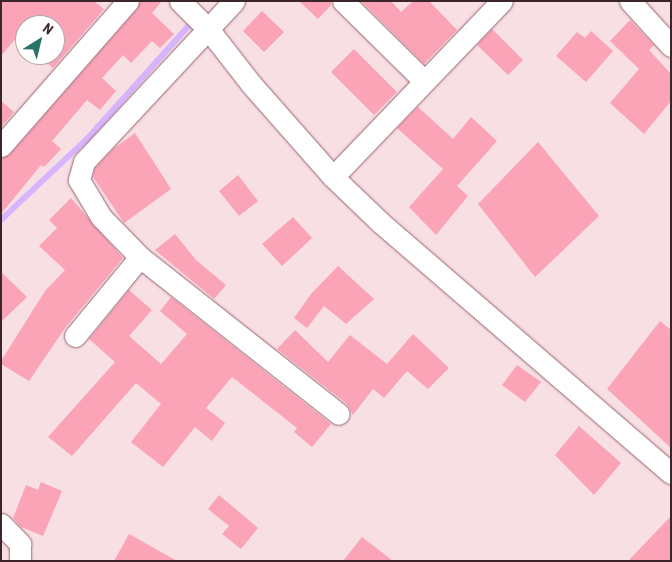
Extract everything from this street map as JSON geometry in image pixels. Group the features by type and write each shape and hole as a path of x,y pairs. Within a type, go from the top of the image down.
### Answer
{"street":[{"path":"1,146 128,1"},
{"path":"180,1 209,30 251,84 333,177 381,223 671,472"},
{"path":"234,1 80,170 82,189 101,217 140,257 339,414"},
{"path":"343,1 424,81"},
{"path":"333,177 502,1"},
{"path":"630,1 671,46"},
{"path":"75,336 140,257"},
{"path":"1,524 20,544 20,561"}],"building":[{"path":"1,1 94,1 104,9 65,54 65,15 15,15 15,39 1,56"},
{"path":"140,1 162,1 152,13 174,34 160,48 152,41 131,63 123,55 102,78 116,91 100,110 87,100 52,141 61,149 44,167 41,165 1,214 1,158 10,154 137,9"},
{"path":"299,1 331,1 331,5 318,19"},
{"path":"361,1 391,1 401,12 413,1 429,1 457,30 424,64"},
{"path":"262,11 284,32 264,52 243,31"},
{"path":"630,20 654,45 649,50 671,74 671,101 644,134 610,103 639,69 610,41"},
{"path":"492,29 523,60 508,75 477,45"},
{"path":"591,31 613,51 586,82 556,56 577,32 585,38"},
{"path":"354,49 397,92 374,115 331,72"},
{"path":"1,101 14,112 1,127"},
{"path":"418,107 453,139 471,117 497,141 457,186 468,196 436,235 409,207 443,169 397,128"},
{"path":"135,133 171,189 124,223 93,177 95,168 113,149"},
{"path":"538,142 599,216 535,277 478,204"},
{"path":"238,175 258,201 239,216 219,191"},
{"path":"71,198 123,258 65,328 29,381 1,364 1,361 45,291 65,270 39,246 57,228 49,220"},
{"path":"293,217 312,238 282,266 262,244"},
{"path":"175,234 196,260 226,285 214,299 155,250"},
{"path":"338,266 374,299 346,324 324,306 307,328 294,318 311,294"},
{"path":"1,272 27,297 1,322"},
{"path":"129,290 152,310 129,336 161,364 187,334 160,311 171,297 331,424 312,447 294,432 297,428 232,377 206,408 225,423 212,441 195,427 163,467 131,442 161,404 136,383 72,456 48,437 115,362 89,339"},
{"path":"660,321 671,330 671,448 607,389"},
{"path":"295,330 328,362 350,335 387,364 413,334 449,368 428,389 407,371 384,398 373,389 353,415 347,404 277,349"},
{"path":"517,365 541,382 525,402 502,385"},
{"path":"579,426 621,463 594,495 555,455"},
{"path":"41,482 62,491 43,536 21,527 13,518 26,485 38,490"},
{"path":"219,495 258,528 241,549 222,534 229,526 208,509"},
{"path":"671,516 671,561 628,561"},
{"path":"129,534 177,561 114,561"},
{"path":"362,537 393,561 343,561"}],"waterway":[{"path":"1,220 87,139 188,27"}]}
